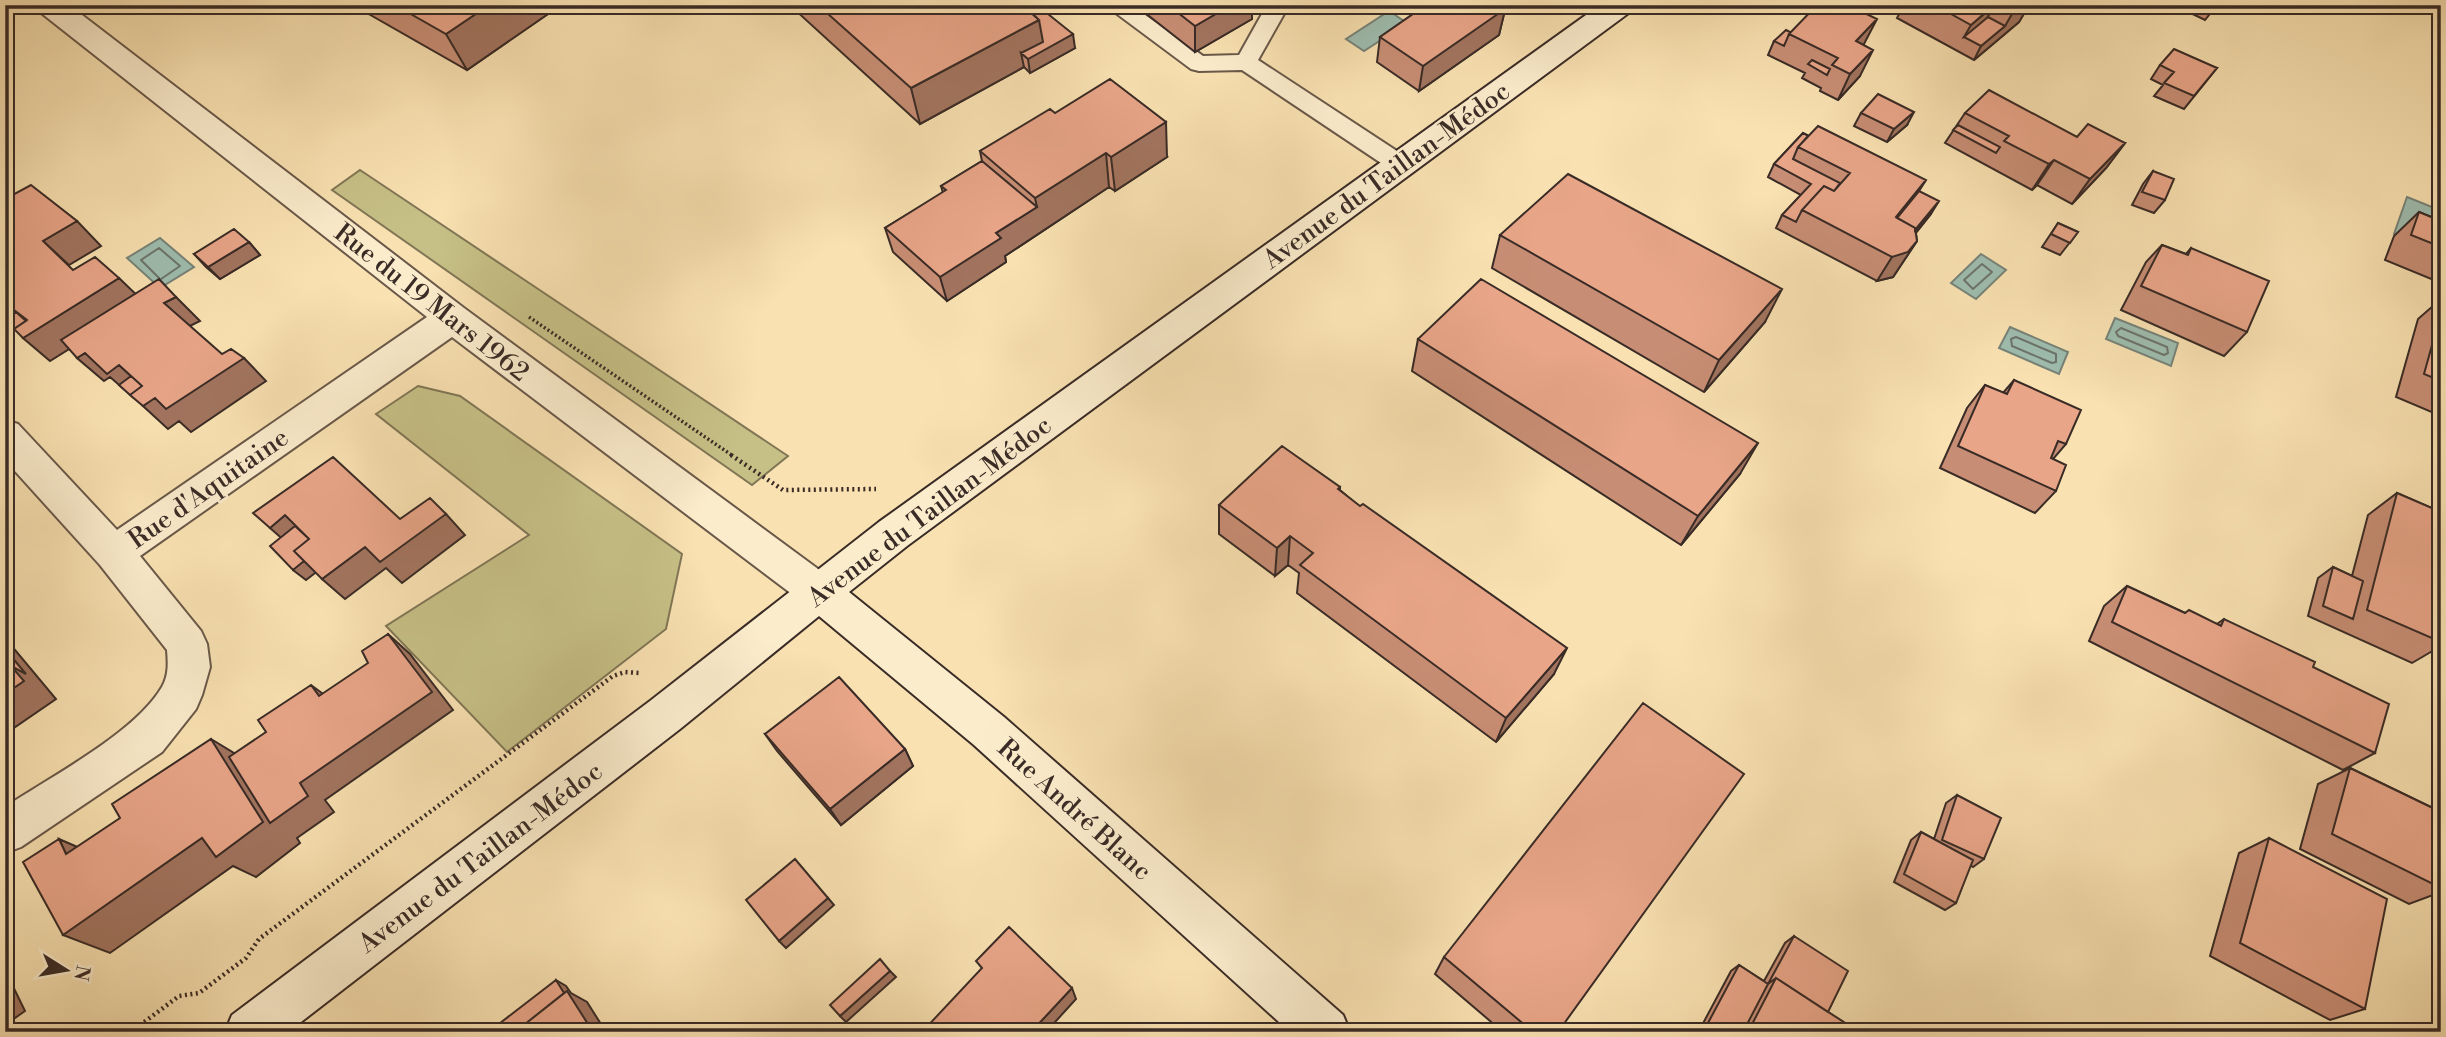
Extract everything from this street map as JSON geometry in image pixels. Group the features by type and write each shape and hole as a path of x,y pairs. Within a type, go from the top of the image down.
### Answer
{"street":[{"name":"Rue du 19 Mars 1962","path":"50,5 452,318 819,592"},
{"name":"Avenue du Taillan-Médoc","path":"249,1032 698,689 893,534 1620,5"},
{"name":"Rue d'Aquitaine","path":"5,832 147,738 181,695 189,667 187,644 114,553 452,318"},
{"path":"5,435 114,553"},
{"name":"Rue André Blanc","path":"819,592 989,731 1326,1032"}],"lane":[{"path":"1116,5 1199,64 1246,62 1401,165"},
{"path":"1246,62 1278,5"}],"path":[{"path":"529,317 783,490 878,489"},
{"path":"131,1032 179,996 199,993 246,958 259,939 613,676 625,672 642,673 698,689"}],"shaded area":[{"path":"360,170 788,456 752,485 332,190"},
{"path":"418,386 460,396 682,554 666,629 507,752 386,626 529,535 376,414"}],"water":[{"path":"1389,11 1407,23 1364,51 1346,39"},
{"path":"2407,197 2437,209 2425,246 2394,234"},
{"path":"160,238 194,267 160,288 127,258"},
{"path":"1981,254 2006,270 1976,299 1951,283"},
{"path":"2115,318 2178,343 2171,366 2106,339"},
{"path":"2010,327 2068,352 2059,374 1999,348"}],"building":[{"path":"395,5 489,5 446,34"},
{"path":"818,5 1022,5 1039,20 911,88"},
{"path":"1168,5 1231,5 1195,26"},
{"path":"1426,5 1500,5 1505,9 1423,66 1380,37"},
{"path":"1817,5 1848,5 1877,19 1856,41 1873,50 1850,74 1832,65 1838,58 1789,34"},
{"path":"1935,5 1994,5 1971,25"},
{"path":"1996,5 2023,5 2012,14"},
{"path":"1043,10 1073,34 1028,59 1021,53 1043,42 1039,20 1034,15"},
{"path":"1988,17 2005,26 1981,46 1964,37"},
{"path":"1786,30 1790,32 1784,46 1774,41"},
{"path":"2174,49 2217,68 2194,96 2164,83 2174,72 2160,65"},
{"path":"1812,60 1830,69 1827,75 1808,64"},
{"path":"1110,79 1166,122 1111,157 1106,153 1035,198 980,151 1050,109 1055,113"},
{"path":"1989,90 2077,137 2088,124 2125,143 2090,179 2054,160 2049,164 2004,141 2009,136 1965,113"},
{"path":"1878,94 1914,112 1894,129 1861,113"},
{"path":"1958,125 2000,147 1996,153 1953,130"},
{"path":"1818,126 1926,180 1896,217 1915,228 1917,241 1908,252 1892,257 1802,210 1824,186 1834,191 1850,173 1798,147"},
{"path":"1803,133 1808,136 1798,147 1793,159 1840,183 1834,191 1824,186 1802,210 1796,222 1782,215 1811,184 1774,164"},
{"path":"982,161 1037,207 996,233 1001,238 940,277 885,228 946,190 941,186"},
{"path":"2153,171 2174,179 2165,200 2142,192"},
{"path":"1568,174 1782,289 1719,360 1500,235"},
{"path":"31,185 77,221 43,241 73,270 95,257 119,278 23,338 14,329 27,320 5,303 5,199"},
{"path":"1919,191 1939,201 1915,230 1897,218"},
{"path":"2419,212 2441,221 2441,247 2411,235"},
{"path":"2058,223 2078,232 2070,243 2051,234"},
{"path":"234,229 249,242 208,267 194,254"},
{"path":"2162,245 2188,255 2191,248 2269,281 2247,332 2141,286"},
{"path":"159,279 176,297 164,303 222,354 231,349 244,358 166,409 155,398 143,406 130,395 142,386 119,365 107,374 85,353 77,358 61,340"},
{"path":"1481,279 1758,443 1698,516 1418,339"},
{"path":"16,312 26,321 14,329 5,319"},
{"path":"2441,313 2441,381 2424,374"},
{"path":"131,376 142,386 130,395 119,385"},
{"path":"2014,380 2081,410 2066,444 2058,441 2051,458 2066,465 2056,491 1958,446 1985,385 2007,394"},
{"path":"1282,446 1340,487 1338,489 1360,506 1363,504 1567,648 1506,718 1300,565 1313,553 1290,536 1277,548 1219,505"},
{"path":"333,457 400,519 430,498 446,514 380,562 365,547 322,579 294,551 309,539 285,515 270,528 253,513"},
{"path":"2397,493 2441,512 2441,642 2367,610"},
{"path":"295,526 309,539 294,551 304,561 293,570 270,546"},
{"path":"2333,567 2363,581 2353,619 2323,606"},
{"path":"2127,586 2185,613 2189,610 2221,626 2224,619 2315,662 2313,667 2389,704 2375,753 2112,622"},
{"path":"388,634 432,692 300,783 308,796 270,823 229,757 266,732 258,720 311,685 319,696 368,663 362,651"},
{"path":"5,649 26,674 11,666 5,669"},
{"path":"11,666 24,681 5,694 5,669"},
{"path":"839,677 905,749 830,809 765,734"},
{"path":"1643,703 1744,774 1558,1032 1533,1032 1444,957"},
{"path":"211,739 263,822 216,857 202,838 63,935 23,862 59,839 66,854 120,818 112,804"},
{"path":"2350,768 2441,812 2441,888 2332,834"},
{"path":"1957,795 2001,818 1984,859 1942,840"},
{"path":"1921,832 1973,860 1956,903 1904,874"},
{"path":"2269,838 2387,899 2365,1009 2240,943"},
{"path":"795,859 828,898 779,941 746,900"},
{"path":"1009,927 1072,988 1031,1032 922,1032 982,968 976,961"},
{"path":"1794,936 1848,971 1828,1012 1776,978 1768,984"},
{"path":"880,959 890,971 840,1016 830,1005"},
{"path":"1739,965 1768,984 1743,1032 1720,1032 1708,1023"},
{"path":"1776,978 1859,1032 1748,1032"},
{"path":"556,980 564,993 515,1032 492,1032 491,1030"},
{"path":"567,991 593,1032 515,1032"}]}
